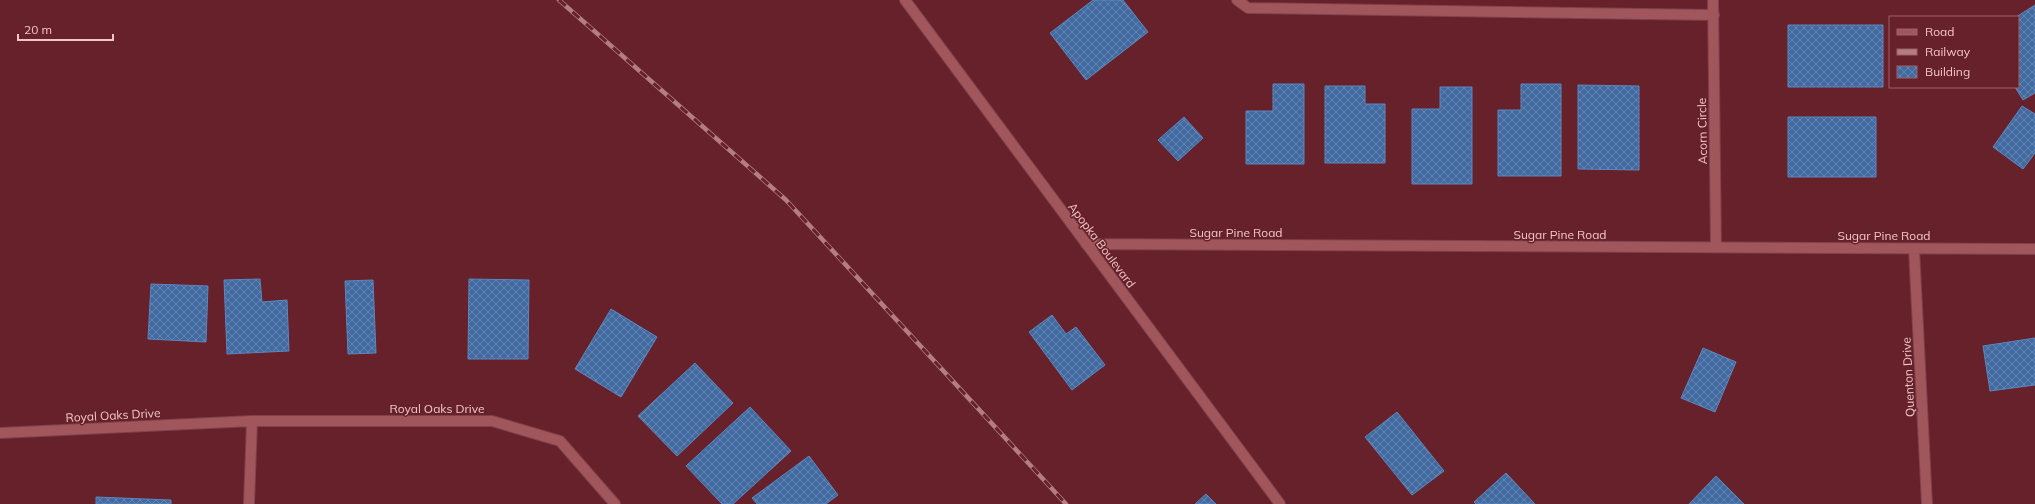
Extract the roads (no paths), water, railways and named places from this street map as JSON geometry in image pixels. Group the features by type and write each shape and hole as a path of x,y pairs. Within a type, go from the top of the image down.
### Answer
{"street":[{"name":"Apopka Boulevard","path":"905,0 1280,504"},
{"path":"1237,0 1248,8 1714,15"},
{"name":"Acorn Circle","path":"1713,0 1716,247"},
{"name":"Sugar Pine Road","path":"1086,244 2035,249"},
{"name":"Quenton Drive","path":"1914,249 1927,504"},
{"path":"249,504 252,421"},
{"name":"Royal Oaks Drive","path":"0,433 252,421 492,421 560,441 615,504"}],"railway":[{"path":"559,0 786,200 1066,504"}]}
